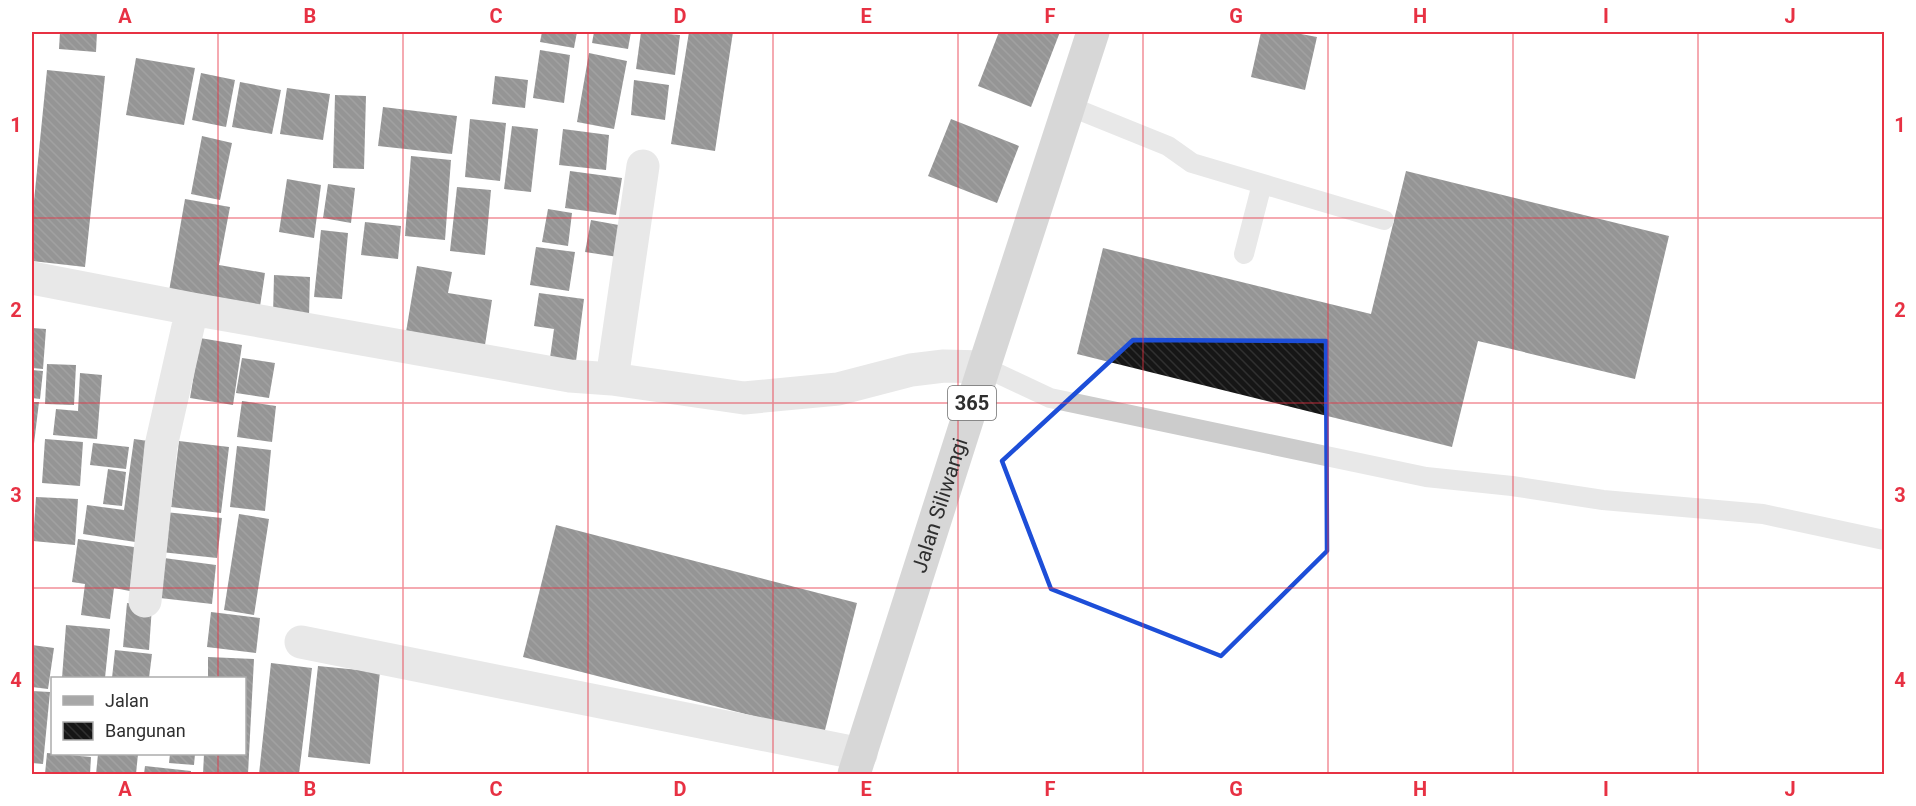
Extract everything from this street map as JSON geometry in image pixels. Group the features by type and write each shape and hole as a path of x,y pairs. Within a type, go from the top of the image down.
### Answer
{"main road":[{"name":"Jalan Siliwangi","path":"857,764 1093,32"}],"street":[{"path":"612,379 643,166"},
{"path":"32,278 192,309 570,376 612,379 744,398 838,389 910,370 944,366 984,367"},
{"path":"145,601 161,446 192,309"},
{"path":"301,642 857,764"}],"lane":[{"path":"1069,106 1168,146 1192,163 1384,220"},
{"path":"1244,254 1262,184"},
{"path":"984,367 1050,398 1426,477 1512,486 1603,500 1763,514 1884,540"}],"highlighted area":[{"path":"1133,340 1326,341 1327,551 1221,656 1051,589 1002,461"}],"building":[{"path":"60,32 97,32 96,52 59,49"},
{"path":"542,32 577,32 574,48 540,42"},
{"path":"594,32 631,32 628,49 592,43"},
{"path":"641,32 680,35 675,75 636,69"},
{"path":"689,32 733,32 715,151 671,144"},
{"path":"999,32 1060,32 1031,107 978,86"},
{"path":"1261,32 1290,32 1317,37 1305,90 1251,77"},
{"path":"540,50 570,55 564,103 533,98"},
{"path":"589,53 627,61 614,129 577,122"},
{"path":"136,58 195,68 184,125 126,115"},
{"path":"47,70 105,76 85,267 32,261 32,221"},
{"path":"201,73 235,80 226,127 192,120"},
{"path":"495,76 528,80 525,108 492,104"},
{"path":"634,80 669,85 665,120 631,115"},
{"path":"240,82 281,90 272,134 232,127"},
{"path":"287,88 330,94 323,140 280,134"},
{"path":"335,95 366,96 364,169 333,168"},
{"path":"383,107 457,116 452,154 378,146"},
{"path":"470,119 506,123 500,181 465,177"},
{"path":"951,119 1019,146 997,203 928,176"},
{"path":"512,126 538,129 531,192 504,189"},
{"path":"563,129 609,135 606,170 559,165"},
{"path":"202,136 232,143 220,200 191,194"},
{"path":"411,156 451,160 445,240 405,236"},
{"path":"570,171 622,178 616,215 565,208"},
{"path":"1406,171 1669,236 1635,379 1478,341 1452,447 1077,354 1103,248 1371,314"},
{"path":"287,179 321,185 314,238 279,232"},
{"path":"328,184 355,188 351,223 323,218"},
{"path":"457,187 491,190 485,255 450,251"},
{"path":"185,199 230,207 219,265 265,273 259,313 168,297"},
{"path":"548,209 572,213 568,246 542,242"},
{"path":"591,220 624,226 618,257 585,252"},
{"path":"365,222 401,226 398,259 361,255"},
{"path":"321,230 348,233 342,299 314,297"},
{"path":"536,247 575,252 569,291 530,285"},
{"path":"417,266 452,272 448,293 492,300 485,345 406,332"},
{"path":"274,275 310,277 309,316 273,315"},
{"path":"539,293 584,299 576,361 550,358 554,329 534,326"},
{"path":"32,328 46,329 43,369 32,368"},
{"path":"200,338 242,345 233,405 190,398"},
{"path":"242,358 275,363 269,398 236,393"},
{"path":"47,364 76,365 74,405 45,404"},
{"path":"32,370 43,371 40,399 32,398"},
{"path":"80,373 102,375 97,439 53,435 56,409 78,411"},
{"path":"242,401 276,406 272,442 237,437"},
{"path":"32,402 39,402 33,452 32,452"},
{"path":"45,439 83,442 80,486 42,483"},
{"path":"134,439 156,442 142,543 83,534 87,505 124,510"},
{"path":"179,441 229,447 221,513 171,507"},
{"path":"93,443 129,447 126,469 90,465"},
{"path":"237,446 271,450 265,511 230,507"},
{"path":"108,469 126,472 122,506 103,504"},
{"path":"36,497 78,499 75,545 33,541"},
{"path":"165,512 222,518 217,558 161,552"},
{"path":"239,514 269,519 254,615 224,610"},
{"path":"556,525 857,603 824,734 523,657"},
{"path":"78,539 141,548 135,592 114,588 110,619 81,615 85,584 72,582"},
{"path":"164,558 216,565 212,604 160,598"},
{"path":"127,603 152,606 149,650 123,647"},
{"path":"211,612 260,618 256,653 207,647"},
{"path":"66,625 110,629 105,677 62,677"},
{"path":"32,645 54,648 48,689 32,687"},
{"path":"115,650 152,654 149,677 112,677"},
{"path":"208,657 254,659 248,774 203,774 204,755 246,755 246,677 208,677"},
{"path":"271,663 312,668 299,774 259,774"},
{"path":"318,666 380,672 370,764 308,757"},
{"path":"32,691 50,692 43,764 32,763"},
{"path":"47,753 91,757 90,774 45,774"},
{"path":"98,755 138,755 136,774 96,774"},
{"path":"170,755 195,755 194,765 169,763"},
{"path":"145,766 191,771 191,774 144,774"}]}
